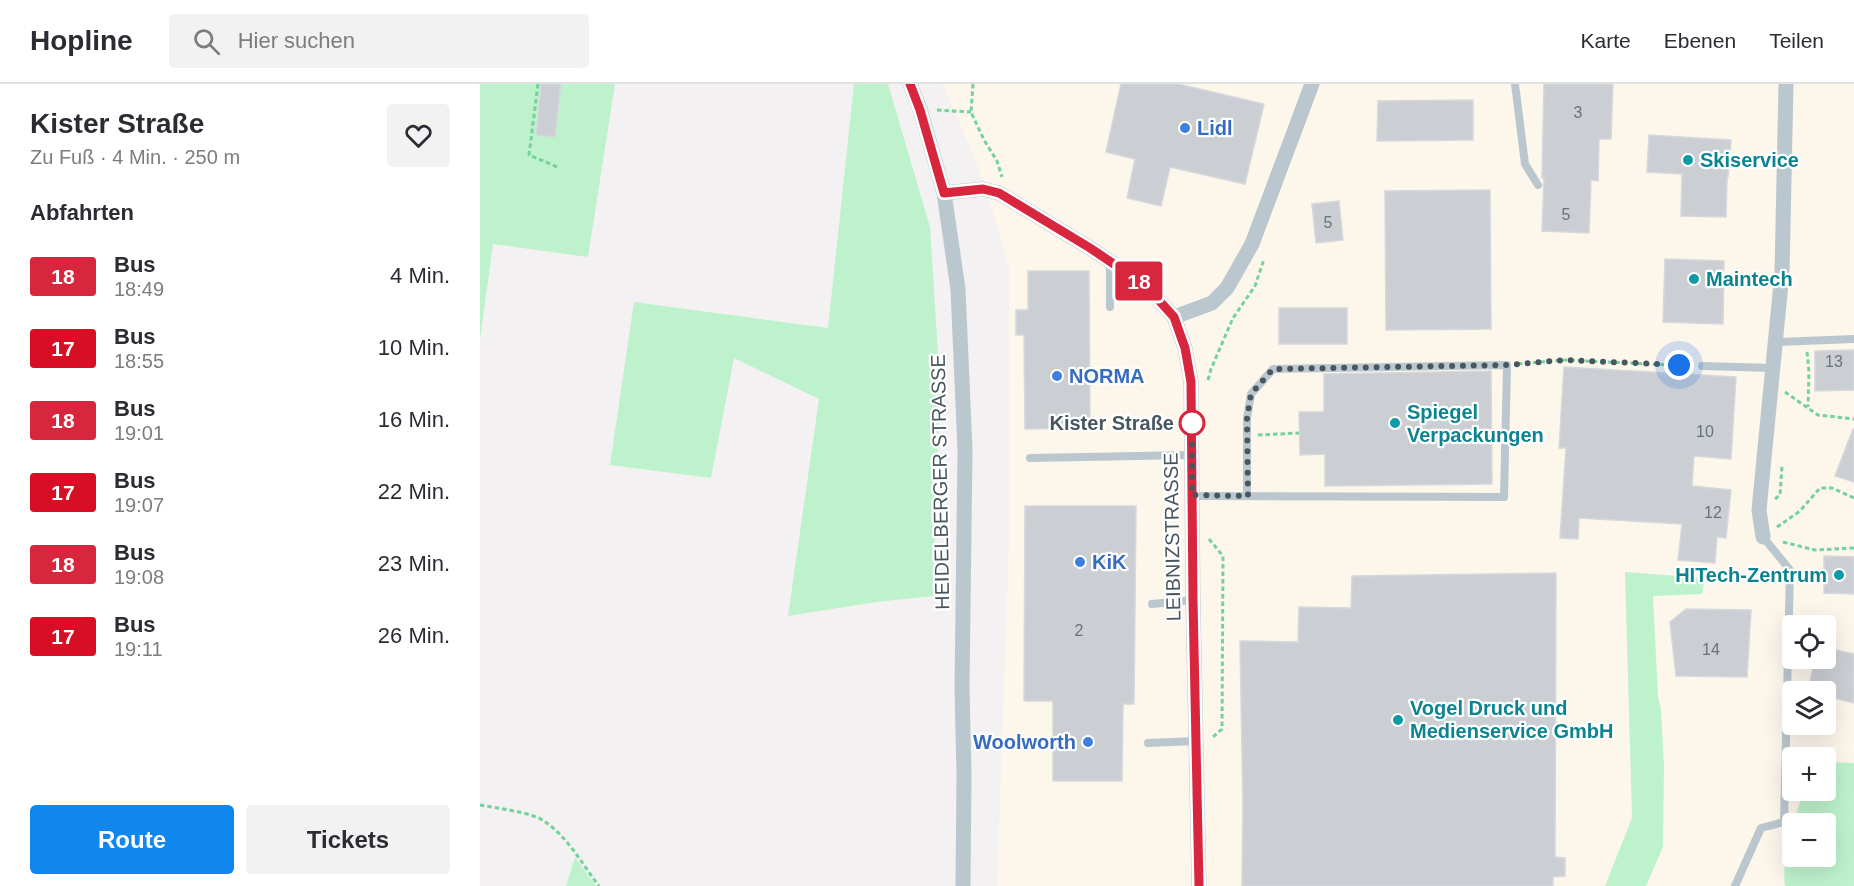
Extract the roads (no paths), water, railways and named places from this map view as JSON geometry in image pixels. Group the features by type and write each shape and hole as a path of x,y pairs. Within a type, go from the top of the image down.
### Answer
{"street":[{"name":"HEIDELBERGER STRASSE","path":"910,84 920,110 944,193 958,289 965,450 962,688 963,886"},
{"path":"1174,317 1212,303 1227,288 1252,244 1312,84"},
{"path":"1763,537 1760,510 1782,273 1786,84"},
{"name":"LEIBNIZSTRASSE","path":"944,193 983,189 999,193 1145,285 1174,317 1185,348 1191,382 1199,886"}],"lane":[{"path":"1515,84 1525,164 1538,185"},
{"path":"1110,261 1110,307"},
{"path":"1776,342 1854,339"},
{"path":"1192,495 1248,496 1504,497 1507,365 1273,369 1251,394 1247,418 1248,496"},
{"path":"1702,366 1773,368"},
{"path":"1030,458 1192,455"},
{"path":"1735,886 1761,828 1784,822 1790,570 1763,537"},
{"path":"1152,604 1193,600"},
{"path":"1148,743 1196,741"}],"place":[{"name":"Lidl","path":"1185,128"},
{"name":"Skiservice","path":"1688,160"},
{"name":"Maintech","path":"1694,279"},
{"name":"NORMA","path":"1057,376"},
{"name":"Kister Straße","path":"1192,423"},
{"name":"Spiegel Verpackungen","path":"1395,423"},
{"name":"KiK","path":"1080,562"},
{"name":"HITech-Zentrum","path":"1839,575"},
{"name":"Vogel Druck und Medienservice GmbH","path":"1398,720"},
{"name":"Woolworth","path":"1088,742"}]}
